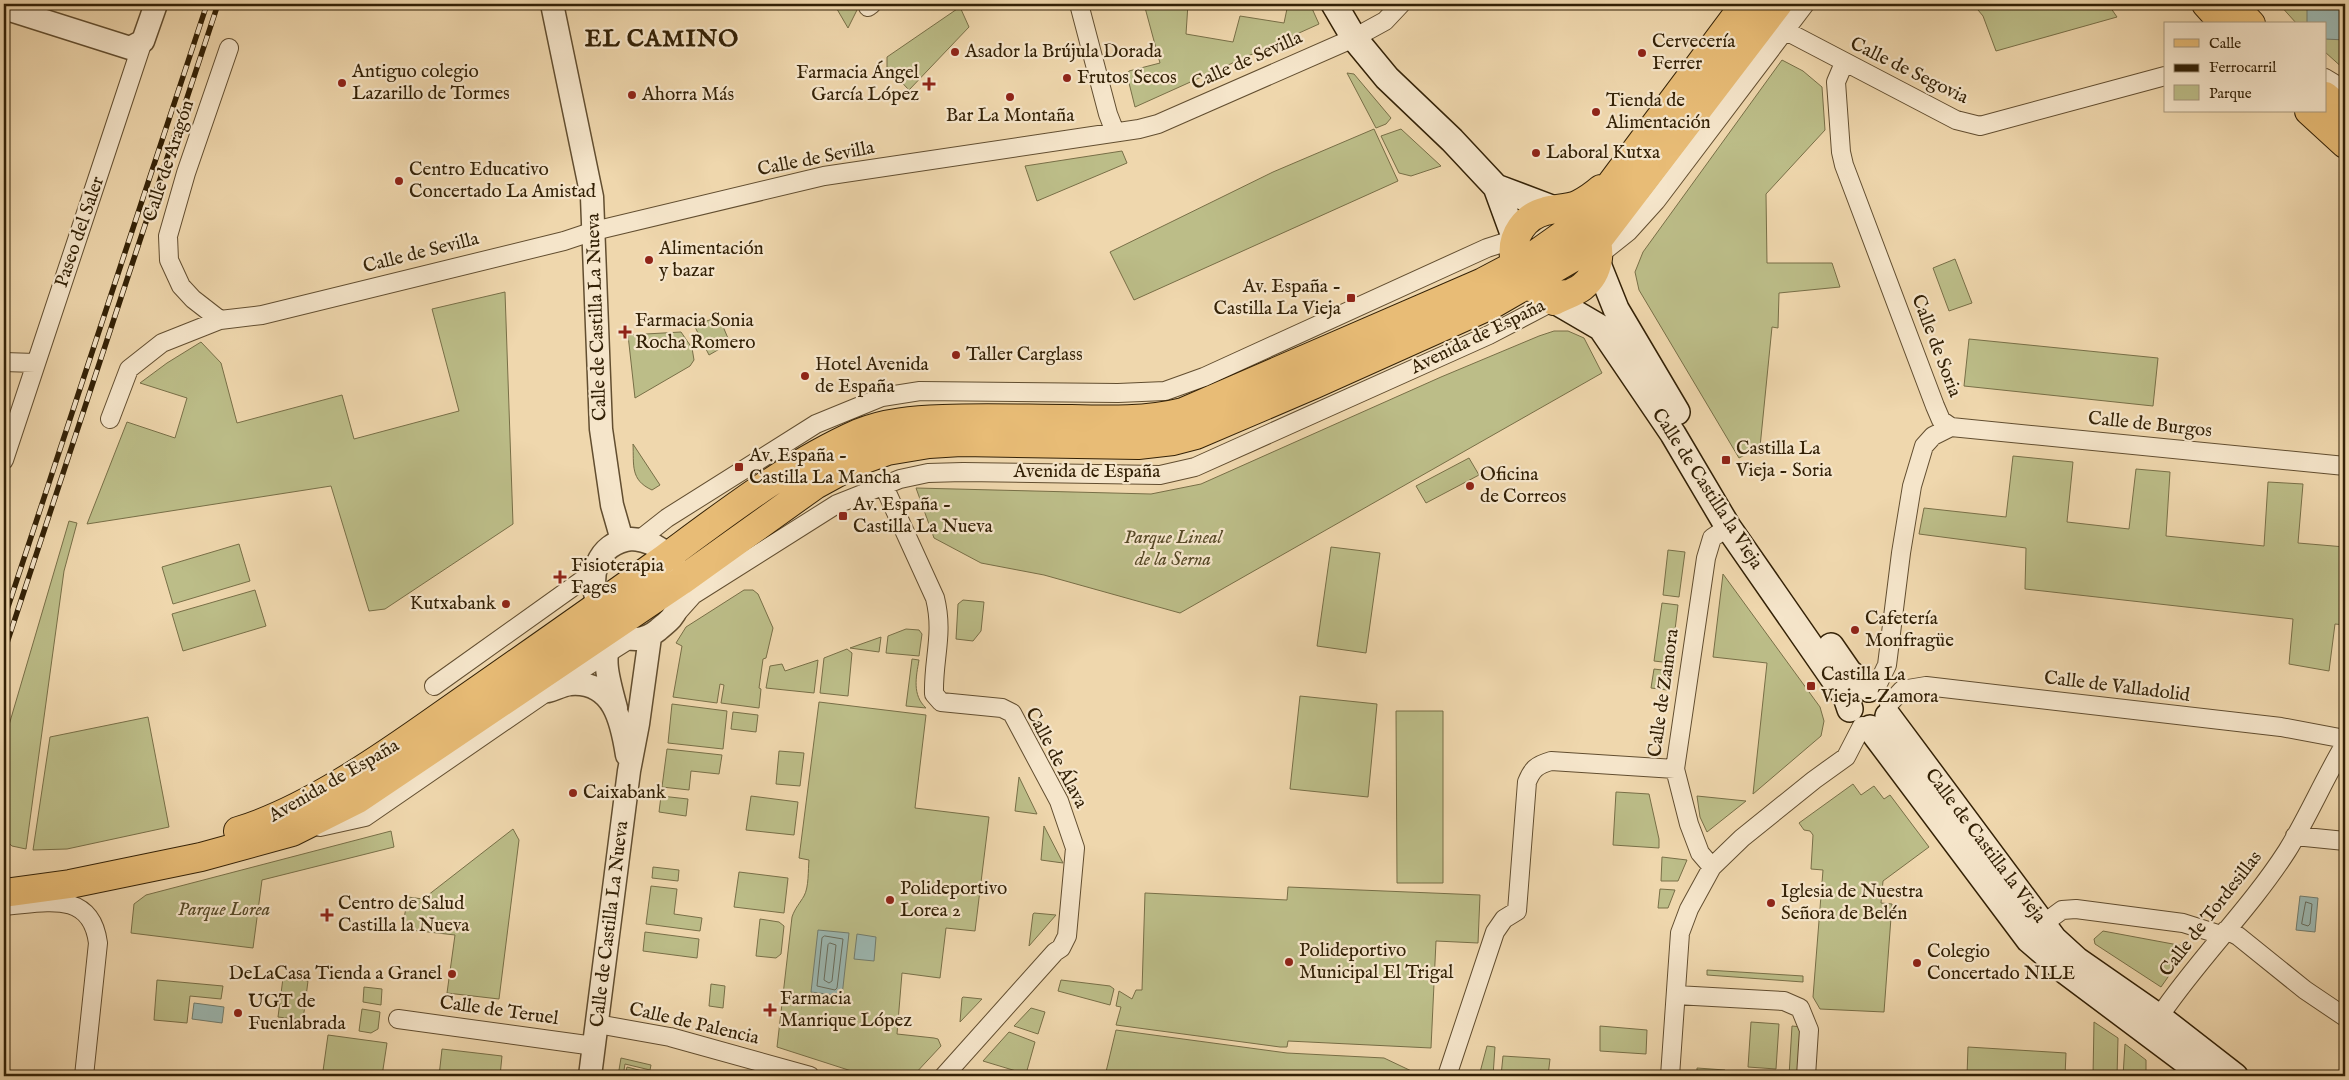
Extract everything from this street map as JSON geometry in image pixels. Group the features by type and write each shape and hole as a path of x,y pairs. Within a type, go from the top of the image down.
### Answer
{"main road":[{"path":"1334,4 1354,38 1388,78 1452,140 1496,187 1536,280"},
{"name":"Avenida de España","path":"1536,280 1520,229 1531,218 1546,211 1578,205 1593,196 1619,172 1745,4"},
{"name":"Avenida de España","path":"1536,280 1536,254 1595,245 1778,4"},
{"path":"2206,4 2222,22"},
{"path":"2232,4 2249,22"},
{"path":"2326,97 2345,113"},
{"path":"2310,112 2345,144"},
{"name":"Avenida de España","path":"4,877 88,865 224,835 259,824 322,793 410,738 622,627 669,555 685,542 804,462 860,433 887,424 919,420 1161,418 1183,412 1483,282 1536,280 1582,286 1589,280 1595,245 1619,172"},
{"path":"1496,187 1557,210 1576,214 1595,245"},
{"name":"Calle de Castilla la Vieja","path":"1595,245 1616,309 1741,518 1783,581 1849,672 1872,709 2029,940 2073,977 2205,1076"},
{"name":"Avenida de España","path":"4,893 70,884 192,859 292,832 358,799 622,627 681,581 815,486 859,461 887,451 928,444 961,442 1138,445 1173,441 1196,435 1493,304 1536,280"},
{"name":"Calle de Castilla la Vieja","path":"1536,280 1601,328 1673,434 1728,527 1846,697 1872,709 2054,939 2076,960 2159,1017 2235,1076"}],"street":[{"name":"Paseo del Saler","path":"4,460 156,4"},
{"name":"Calle de Castilla La Nueva","path":"552,4 592,197 601,429 612,505 631,540"},
{"path":"1079,4 1108,114 1115,132"},
{"name":"Calle de Sevilla","path":"220,320 262,315 495,257 564,242 594,231 824,176 1139,129 1158,124 1354,38 1385,21 1401,4"},
{"name":"Avenida de España","path":"1595,245 1628,232 1656,201 1805,4"},
{"path":"4,8 116,45 130,48 143,41"},
{"name":"Calle de Segovia","path":"1784,30 1956,120 1980,126 2164,76"},
{"name":"Calle de Aragón","path":"220,320 193,299 181,286 169,260 168,236 186,173 229,48"},
{"name":"Calle de Soria","path":"1844,63 1836,82 1841,152 1844,165 1935,406 1941,420 1951,427"},
{"path":"2326,79 2345,90"},
{"path":"1487,248 1495,242 1498,234 1500,214 1496,187"},
{"name":"Avenida de España","path":"622,627 673,618 680,606 692,595 837,504 883,484 928,473 1160,475 1195,467 1489,334 1536,280 1487,248 1204,377 1165,391 1118,393 920,392 882,397 816,424 631,540"},
{"path":"110,419 129,369 162,343 220,320"},
{"path":"4,362 36,363"},
{"name":"Calle de Soria","path":"1872,709 1887,665 1912,486 1924,446 1941,430 1951,427"},
{"name":"Calle de Burgos","path":"1951,427 2345,466"},
{"name":"Calle de Álava","path":"883,484 935,598 940,617 940,637 933,674 934,694 941,702 1002,708 1012,713 1059,801 1075,848 1067,936 1061,948 1055,952 944,1076"},
{"name":"Calle de Zamora","path":"1712,867 1700,853 1689,824 1674,769 1706,558 1712,538 1728,527"},
{"path":"434,686 584,579 610,545 631,540 656,545 669,555 677,567 681,581 680,601 673,618"},
{"path":"597,560 594,581 622,627"},
{"name":"Calle de Castilla La Nueva","path":"622,627 605,655 606,670 622,727 629,771"},
{"name":"Calle de Castilla La Nueva","path":"590,1076 629,771 638,724 622,627"},
{"name":"Avenida de España","path":"292,832 365,816 548,691 605,655"},
{"name":"Calle de Castilla La Nueva","path":"548,691 570,684 586,686 599,691 617,710"},
{"name":"Calle de Valladolid","path":"1872,709 1902,690 1926,686 2281,727 2345,739"},
{"path":"1670,1076 1680,932 1688,909 1712,867 1742,838 1814,780 1846,757 1872,709"},
{"name":"Calle de Tordesillas","path":"2159,1017 2287,851 2345,744"},
{"path":"1447,1076 1495,932 1504,919 1517,911 1527,782 1531,772 1538,764 1551,761 1674,769"},
{"path":"2295,836 2345,841"},
{"path":"4,906 60,902 75,906 86,913 96,929 98,943 84,1076"},
{"path":"2043,924 2062,910 2076,909 2183,924 2238,936 2305,990 2345,1017"},
{"path":"1676,995 1784,1001 1800,1008 1809,1030 1806,1076"},
{"name":"Calle de Teruel","path":"398,1020 595,1035"},
{"name":"Calle de Palencia","path":"595,1035 670,1037 810,1076"}],"green space":[{"path":"834,4 855,4 858,8 848,28"},
{"path":"1144,4 1188,4 1186,34 1233,42 1240,16 1284,23 1288,4 1310,4 1319,24 1135,107 1127,75 1129,71 1160,63"},
{"path":"1973,4 2108,4 2117,17 1996,51 1983,16"},
{"path":"2279,4 2345,4 2345,70 2326,53 2326,22 2295,22"},
{"path":"960,7 969,27 909,90 887,67 887,57"},
{"path":"1782,60 1803,71 1822,87 1825,130 1766,194 1767,263 1832,263 1840,287 1779,293 1778,328 1772,327 1760,447 1739,458 1639,290 1635,272 1643,252"},
{"path":"1347,73 1354,74 1391,118 1386,124 1376,128"},
{"path":"1374,129 1398,181 1134,300 1110,252 1273,172"},
{"path":"1401,129 1441,166 1411,176 1399,173 1381,136"},
{"path":"1122,151 1127,163 1037,201 1025,166"},
{"path":"1955,259 1972,303 1949,311 1933,268"},
{"path":"505,292 513,524 385,609 369,611 331,486 87,524 127,422 175,438 187,398 140,383 167,363 201,342 221,363 237,423 342,395 354,439 459,411 432,309"},
{"path":"719,317 730,343 709,355 694,325"},
{"name":"Parque Lineal de la Serna","path":"1554,331 1568,331 1584,338 1602,373 1180,613 1044,575 981,563 934,538 916,488 1151,494 1201,484 1441,377"},
{"path":"681,332 692,348 694,360 690,366 635,398 628,335"},
{"path":"1969,339 2158,358 2153,406 1964,386"},
{"path":"633,444 660,485 652,490 640,482 637,477 634,465"},
{"path":"2013,456 2073,462 2067,522 2129,529 2136,469 2170,472 2166,536 2264,546 2268,482 2303,484 2298,543 2345,547 2345,625 2335,624 2329,671 2289,664 2293,619 2025,589 2026,548 1919,534 1924,508 2006,517"},
{"path":"1469,458 1479,475 1426,503 1416,486"},
{"path":"69,521 77,523 64,571 26,849 12,846 4,839 4,742"},
{"path":"239,544 250,581 173,604 162,567"},
{"path":"1331,547 1380,553 1366,653 1317,646"},
{"path":"1668,550 1685,552 1679,597 1663,595"},
{"path":"1723,574 1820,707 1824,721 1821,736 1753,794 1767,663 1713,657"},
{"path":"255,590 266,626 183,651 172,614"},
{"path":"744,590 753,590 758,594 773,628 766,658 763,659 759,688 761,689 759,708 721,703 724,685 720,684 717,703 673,697 682,646 676,643 686,627"},
{"path":"963,600 984,602 981,631 973,641 956,639 958,604"},
{"path":"1662,603 1678,605 1671,663 1654,661"},
{"path":"906,629 919,630 922,634 919,656 886,653 888,636"},
{"path":"881,637 879,652 850,648"},
{"path":"847,649 852,653 848,696 820,693 824,658"},
{"path":"912,659 919,660 916,686 919,697 926,708 906,706"},
{"path":"818,660 814,693 766,688 770,666 782,664 785,671"},
{"path":"1654,669 1670,671 1667,690 1651,688"},
{"path":"1300,696 1377,704 1368,797 1290,789"},
{"name":"Polideportivo Lorea 2","path":"819,702 926,715 915,808 989,817 975,931 946,928 940,978 902,973 897,1034 938,1039 941,1046 913,1076 867,1076 777,1047 792,917 806,892 808,883 809,860 799,858"},
{"path":"672,704 727,711 723,749 668,743"},
{"path":"1396,711 1443,711 1443,883 1397,883"},
{"path":"733,712 758,715 756,732 731,729"},
{"path":"148,717 169,827 67,849 33,850 50,737"},
{"path":"667,749 722,755 719,774 691,771 689,790 662,787"},
{"path":"779,751 804,753 800,786 776,784"},
{"path":"1019,777 1037,814 1015,811"},
{"path":"1853,784 1861,795 1874,786 1884,799 1890,795 1929,847 1883,881 1881,903 1892,904 1884,1012 1820,1009 1813,997 1823,870 1811,869 1813,835 1810,831 1804,830 1799,823"},
{"path":"1616,792 1649,794 1659,839 1659,848 1613,845"},
{"path":"661,796 688,799 686,816 659,812"},
{"path":"751,796 798,802 794,835 746,830"},
{"path":"1697,796 1746,801 1707,832 1700,817"},
{"path":"1044,826 1063,863 1041,860"},
{"path":"513,829 519,840 499,999 447,993 455,935 402,929 408,897 423,899"},
{"name":"Parque Lorea","path":"391,831 394,847 262,880 253,948 131,933 134,904 146,895"},
{"path":"1662,857 1687,860 1678,881 1661,881"},
{"path":"653,867 679,870 678,881 652,878"},
{"path":"739,872 788,878 784,913 734,907"},
{"path":"651,886 677,889 674,914 702,918 700,931 646,924"},
{"name":"Polideportivo Municipal El Trigal","path":"1288,887 1480,895 1478,943 1436,941 1431,1048 1288,1041 1287,1047 1280,1047 1116,1025 1121,1007 1116,1006 1119,991 1132,999 1136,990 1142,990 1145,893 1287,900"},
{"path":"1660,889 1675,890 1668,908 1658,908"},
{"path":"1033,914 1056,915 1029,946"},
{"path":"760,919 779,922 784,926 781,954 776,958 756,956"},
{"path":"2103,931 2189,947 2161,987 2095,944 2094,939"},
{"path":"645,932 699,939 697,958 643,951"},
{"path":"1707,970 1803,976 1803,982 1707,975"},
{"path":"283,978 308,981 303,1020 278,1017"},
{"path":"157,980 223,986 221,999 190,996 187,1023 154,1020"},
{"path":"1061,980 1110,986 1114,989 1110,1005 1058,991"},
{"path":"711,984 725,986 723,1008 709,1006"},
{"path":"364,987 382,989 381,1005 363,1002"},
{"path":"962,998 982,999 960,1022"},
{"path":"1031,1008 1045,1012 1038,1034 1014,1026"},
{"path":"362,1009 380,1012 378,1029 371,1033 359,1031"},
{"path":"1751,1022 1779,1024 1776,1069 1748,1067"},
{"path":"2094,1022 2118,1038 2117,1076 2093,1076"},
{"path":"1600,1026 1647,1030 1646,1054 1600,1051"},
{"path":"1792,1026 1802,1027 1799,1076 1789,1076"},
{"path":"1116,1030 1287,1053 1384,1058 1422,1076 1105,1076"},
{"path":"1009,1032 1035,1042 1026,1074 983,1061"},
{"path":"328,1035 387,1043 382,1076 358,1076 323,1071"},
{"path":"2125,1044 2146,1060 2146,1076 2123,1076"},
{"path":"1487,1046 1495,1047 1493,1076 1479,1076"},
{"path":"1968,1047 2066,1053 2065,1076 1967,1076"},
{"path":"442,1049 502,1056 500,1076 439,1076"},
{"path":"1503,1056 1550,1059 1548,1076 1501,1076"},
{"path":"621,1058 651,1065 650,1070 625,1064 623,1076 618,1076"},
{"path":"627,1067 658,1075 658,1076 625,1076"},
{"path":"1697,1068 1725,1070 1724,1076 1697,1076"}],"water":[{"path":"2307,4 2345,4 2345,40 2326,39 2326,22 2307,22"},
{"path":"2300,896 2318,898 2315,932 2296,930"},
{"path":"818,930 849,933 842,996 811,992"},
{"path":"857,934 876,937 874,961 854,959"},
{"path":"194,1003 224,1007 222,1023 192,1019"}],"railway":[{"path":"4,619 207,4"},
{"path":"4,652 218,4"}],"place":[{"name":"Asador la Brújula Dorada","path":"955,52"},
{"name":"Cervecería Ferrer","path":"1642,53"},
{"name":"Frutos Secos","path":"1067,78"},
{"name":"Antiguo colegio Lazarillo de Tormes","path":"342,83"},
{"name":"Farmacia Ángel García López","path":"929,84"},
{"name":"Ahorra Más","path":"632,95"},
{"name":"Bar La Montaña","path":"1010,97"},
{"name":"Tienda de Alimentación","path":"1596,112"},
{"name":"Laboral Kutxa","path":"1536,153"},
{"name":"Centro Educativo Concertado La Amistad","path":"399,181"},
{"name":"Alimentación y bazar","path":"649,260"},
{"name":"Av. España - Castilla La Vieja","path":"1351,298"},
{"name":"Farmacia Sonia Rocha Romero","path":"625,332"},
{"name":"Taller Carglass","path":"956,355"},
{"name":"Hotel Avenida de España","path":"805,376"},
{"name":"Castilla La Vieja - Soria","path":"1726,460"},
{"name":"Av. España - Castilla La Mancha","path":"739,467"},
{"name":"Oficina de Correos","path":"1470,486"},
{"name":"Av. España - Castilla La Nueva","path":"843,516"},
{"name":"Fisioterapia Fages","path":"560,577"},
{"name":"Kutxabank","path":"506,604"},
{"name":"Cafetería Monfragüe","path":"1855,630"},
{"name":"Castilla La Vieja - Zamora","path":"1811,686"},
{"name":"Caixabank","path":"573,793"},
{"name":"Polideportivo Lorea 2","path":"890,900"},
{"name":"Iglesia de Nuestra Señora de Belén","path":"1771,903"},
{"name":"Centro de Salud Castilla la Nueva","path":"327,915"},
{"name":"Polideportivo Municipal El Trigal","path":"1289,962"},
{"name":"Colegio Concertado NILE","path":"1917,963"},
{"name":"DeLaCasa Tienda a Granel","path":"452,974"},
{"name":"Farmacia Manrique López","path":"770,1010"},
{"name":"UGT de Fuenlabrada","path":"238,1013"}],"district":[{"name":"EL CAMINO","path":"662,39"}]}
